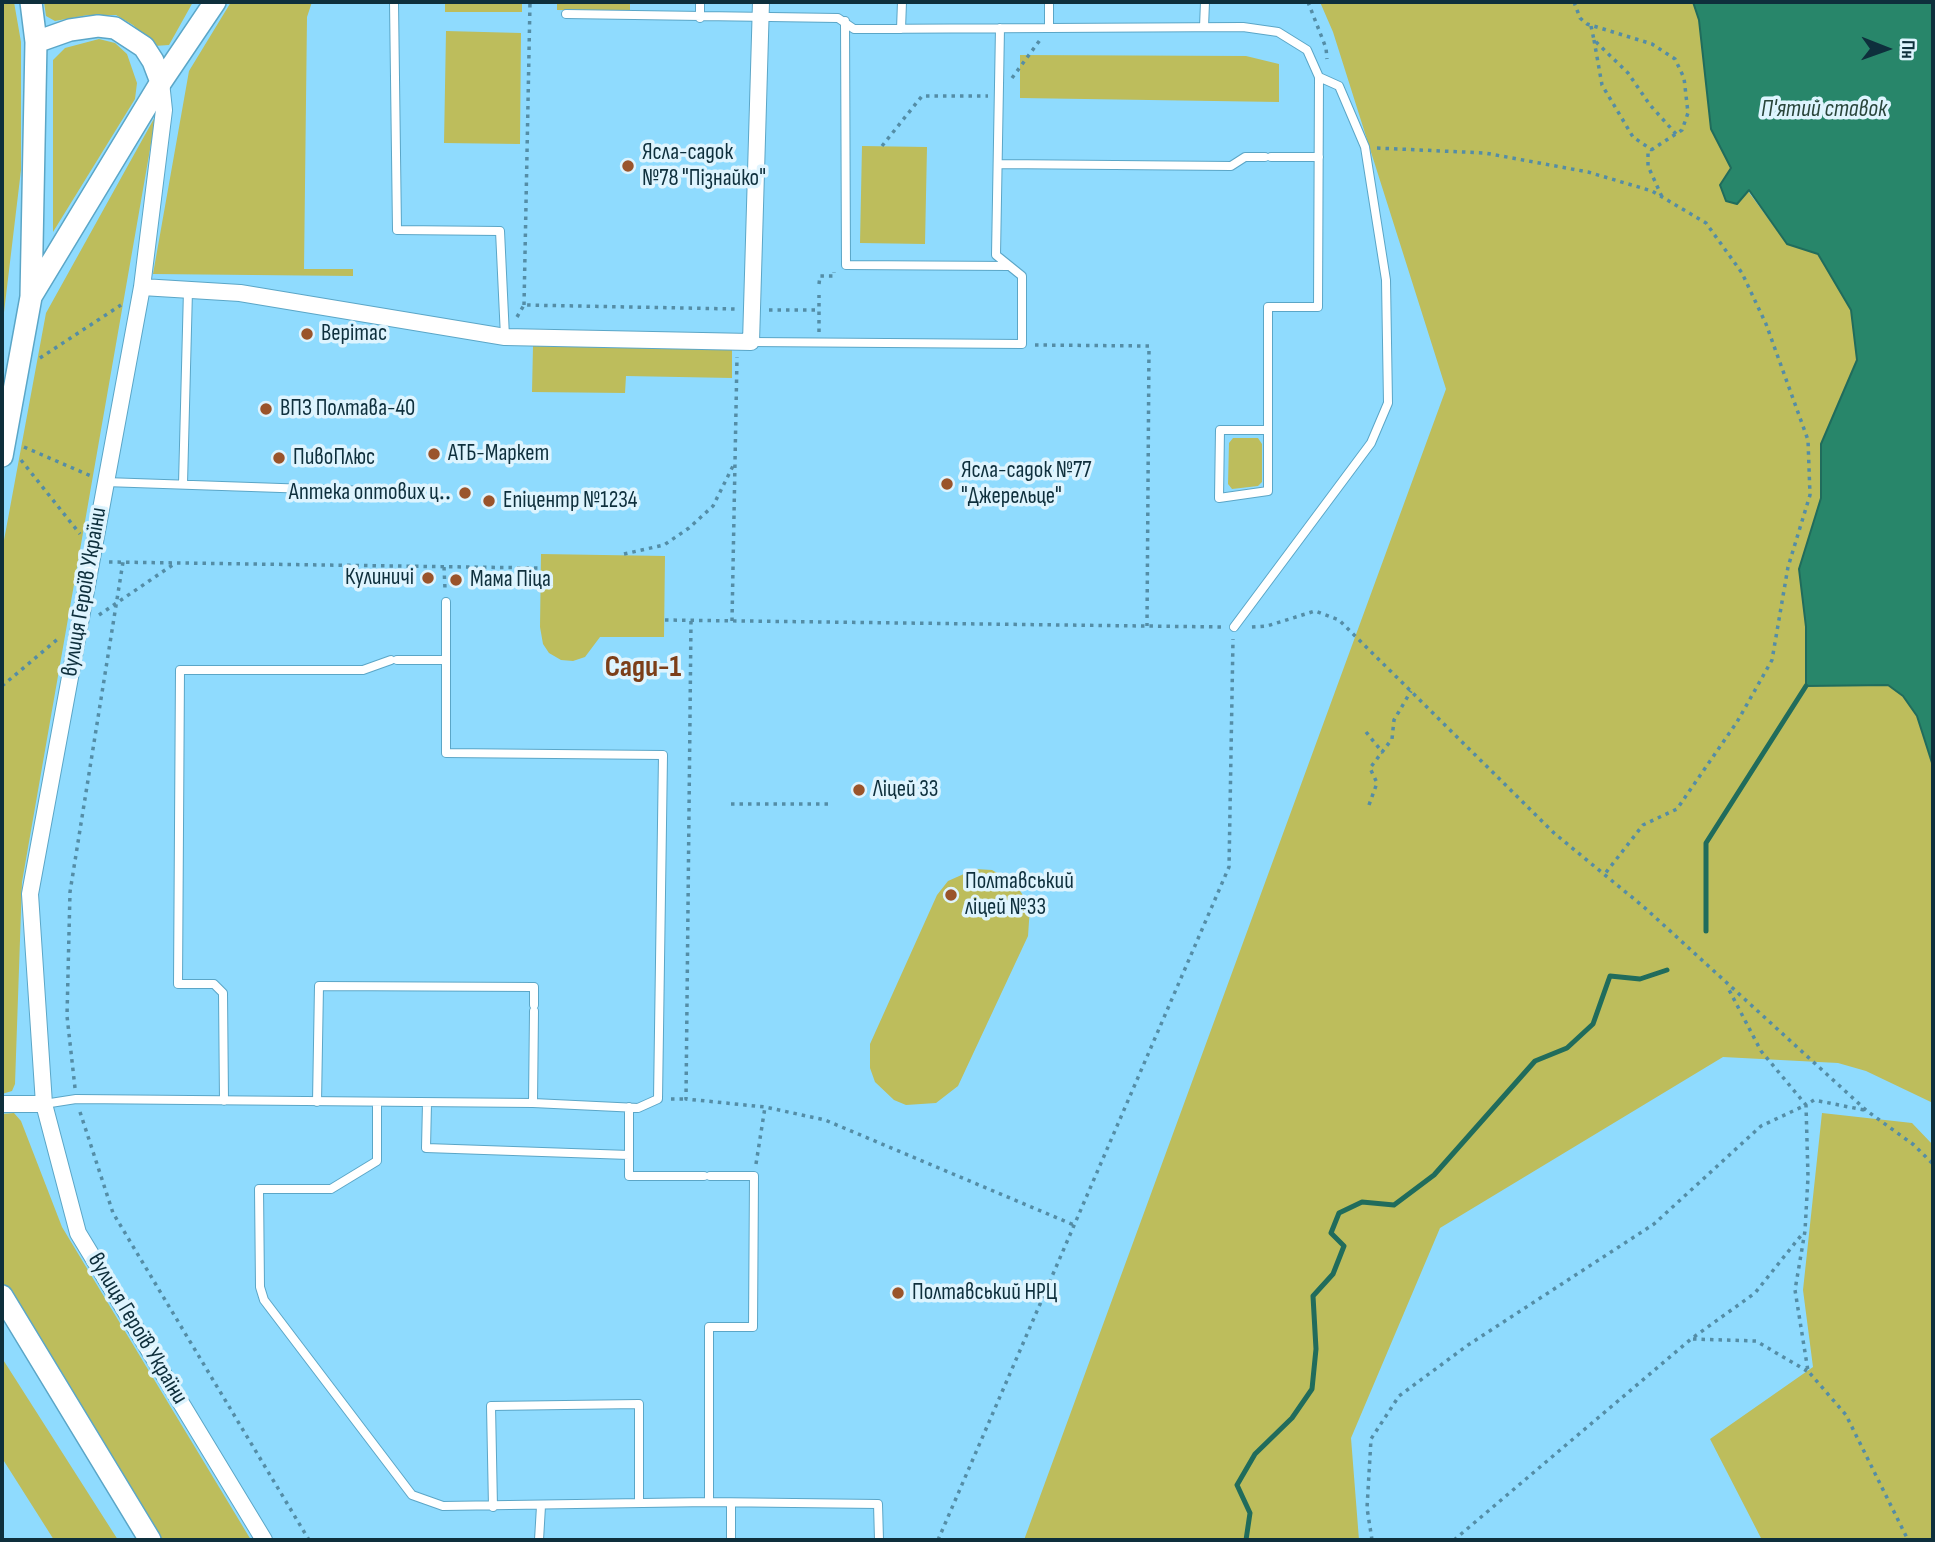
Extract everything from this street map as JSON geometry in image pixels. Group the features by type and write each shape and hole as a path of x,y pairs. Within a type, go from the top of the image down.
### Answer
{"main road":[{"path":"12,441 31,297 36,42 32,2"},
{"path":"31,297 161,82 215,2"},
{"path":"36,42 69,30 98,26 115,28 144,47 161,82"},
{"path":"2,1296 150,1540"}],"street":[{"path":"142,287 240,293 505,337 744,342 752,310 761,10"},
{"name":"вулиця Героїв України","path":"161,82 164,110 142,287 30,894 44,1104 78,1233 264,1540"},
{"path":"2,1104 44,1104"}],"lane":[{"path":"394,2 397,230 500,231 505,337"},
{"path":"700,18 701,2"},
{"path":"901,29 902,2"},
{"path":"1049,2 1049,28"},
{"path":"1204,27 1205,2"},
{"path":"566,14 700,18 761,10 838,18 854,29 1243,27 1278,32 1307,50 1319,77 1318,307 1268,307 1268,430 1268,491 1219,498 1220,430 1268,430"},
{"path":"845,21 846,265 1010,266"},
{"path":"744,342 1022,344 1022,276 996,255 1000,28"},
{"path":"1234,627 1371,443 1388,403 1386,280 1365,147 1339,86 1319,77"},
{"path":"998,164 1231,166 1245,157 1319,157"},
{"path":"183,484 188,290"},
{"path":"105,482 368,491"},
{"path":"44,1104 76,1099 533,1103 629,1107 646,1106 658,1099 663,755 446,752 446,603"},
{"path":"224,1101 223,993 214,984 178,984 180,670 363,670 394,660 446,660"},
{"path":"317,1102 319,986 534,987 533,1103"},
{"path":"377,1103 377,1161 331,1189 259,1189 260,1287 264,1300 412,1495 443,1506 493,1507 709,1502 878,1504 879,1540"},
{"path":"427,1103 426,1148 629,1155"},
{"path":"629,1107 629,1176 754,1176 753,1327 709,1327 709,1502"},
{"path":"493,1507 491,1406 639,1404 639,1503"},
{"path":"731,1503 731,1540"},
{"path":"539,1540 541,1506"}],"path":[{"path":"505,337 524,305 530,2"},
{"path":"1308,2 1326,48 1327,64 1319,77"},
{"path":"1574,2 1580,18 1591,26 1652,44 1675,59 1684,78 1688,113 1682,130 1648,152 1648,166 1662,197"},
{"path":"1591,26 1602,85 1633,137 1652,150"},
{"path":"882,146 922,96 999,96 1049,28"},
{"path":"1594,40 1628,73 1650,105 1676,134"},
{"path":"1365,147 1485,153 1588,172 1662,197 1706,223 1742,273 1766,324 1808,440 1810,495 1788,568 1772,660 1737,722 1677,809 1643,825 1604,875"},
{"path":"819,284 820,276 834,276 834,267"},
{"path":"819,342 820,295"},
{"path":"37,370 40,357 123,304"},
{"path":"524,305 819,310"},
{"path":"732,621 735,464 744,342"},
{"path":"1022,344 1149,346 1147,626"},
{"path":"12,441 105,482"},
{"path":"12,441 102,562 540,568"},
{"path":"624,554 664,545 689,528 713,506 735,464"},
{"path":"123,562 70,892 66,1016 76,1099 113,1213 309,1540"},
{"path":"98,616 176,563"},
{"path":"444,567 446,603"},
{"path":"665,620 1234,627 1267,626 1315,611 1339,620 1554,832 1725,981 1867,1111 1914,1145 1933,1164"},
{"path":"691,621 686,1099 765,1107 825,1120 1074,1225"},
{"path":"938,1540 1229,867 1234,627"},
{"path":"2,686 65,634"},
{"path":"1369,805 1377,783 1370,768 1392,739 1394,720 1411,691"},
{"path":"1366,732 1383,752"},
{"path":"731,804 833,804"},
{"path":"1725,981 1761,1051 1806,1105 1808,1177 1805,1231 1795,1290 1808,1371"},
{"path":"1373,1540 1367,1508 1371,1439 1399,1396 1468,1345 1654,1224 1761,1126 1814,1100 1867,1111"},
{"path":"754,1176 765,1107"},
{"path":"1454,1540 1691,1339 1755,1293 1805,1231"},
{"path":"1691,1339 1756,1341 1808,1371 1846,1415 1908,1540"}],"shaded area":[{"path":"2,2 14,2 21,42 21,170 2,329"},
{"path":"44,2 193,2 169,45 154,46 133,25 116,15 88,15 55,21 46,16"},
{"path":"231,2 312,2 307,17 304,269 353,269 353,276 153,274 189,71"},
{"path":"445,2 522,2 522,12 445,12"},
{"path":"557,2 630,2 630,11 557,10"},
{"path":"1320,2 1693,2 1699,20 1711,129 1731,168 1787,244 1818,254 1851,310 1857,360 1821,444 1821,498 1799,569 1806,627 1806,686 1888,685 1903,696 1917,716 1933,766 1933,1103 1866,1071 1838,1063 1723,1057 1440,1228 1351,1438 1359,1540 1024,1540 1446,389 1333,32"},
{"path":"446,31 521,33 520,144 444,143"},
{"path":"99,39 115,43 127,54 137,83 135,99 53,232 53,60 65,48"},
{"path":"1020,55 1246,56 1279,64 1279,102 1020,98"},
{"path":"156,115 22,882 15,1084 12,1091 2,1094 2,551 46,313"},
{"path":"862,146 927,147 925,244 860,243"},
{"path":"533,346 732,349 732,378 626,376 625,393 532,392"},
{"path":"1233,438 1258,438 1262,444 1262,482 1258,486 1232,489 1228,484 1229,443"},
{"path":"541,554 665,556 664,637 600,637 585,657 573,661 561,660 549,653 543,644 540,627"},
{"path":"975,869 992,870 1016,884 1030,907 1028,936 958,1086 936,1103 906,1105 894,1100 875,1082 870,1068 870,1044 937,895 948,881"},
{"path":"14,1113 21,1121 62,1227 251,1540 160,1540 2,1282 2,1114"},
{"path":"1822,1113 1912,1123 1933,1145 1933,1540 1762,1540 1710,1439 1813,1367 1803,1290"},
{"path":"2,1358 118,1540 54,1540 2,1458"}],"water":[{"name":"П'ятий ставок","path":"1693,2 1933,2 1933,766 1917,716 1903,696 1888,685 1806,686 1806,627 1799,569 1821,498 1821,444 1857,360 1851,310 1818,254 1787,244 1749,190 1737,204 1726,201 1720,185 1731,168 1711,129 1699,20"}],"waterway":[{"path":"1706,931 1706,843 1806,686"},
{"path":"1246,1540 1250,1513 1237,1485 1255,1454 1292,1418 1312,1389 1316,1349 1313,1296 1333,1274 1344,1246 1331,1233 1339,1213 1362,1202 1394,1205 1434,1175 1535,1061 1567,1048 1593,1024 1610,976 1640,979 1667,970"}],"place":[{"name":"Ясла-садок №78 \"Пізнайко\"","path":"628,166"},
{"name":"Верітас","path":"307,334"},
{"name":"ВПЗ Полтава-40","path":"266,409"},
{"name":"АТБ-Маркет","path":"434,454"},
{"name":"ПивоПлюс","path":"279,458"},
{"name":"Ясла-садок №77 \"Джерельце\"","path":"947,484"},
{"name":"Аптека оптових ц‥","path":"465,493"},
{"name":"Епіцентр №1234","path":"489,501"},
{"name":"Кулиничі","path":"428,578"},
{"name":"Мама Піца","path":"456,580"},
{"name":"Ліцей 33","path":"859,790"},
{"name":"Полтавський ліцей №33","path":"951,895"},
{"name":"Полтавський НРЦ","path":"898,1293"}],"district":[{"name":"Сади-1","path":"643,668"}]}
